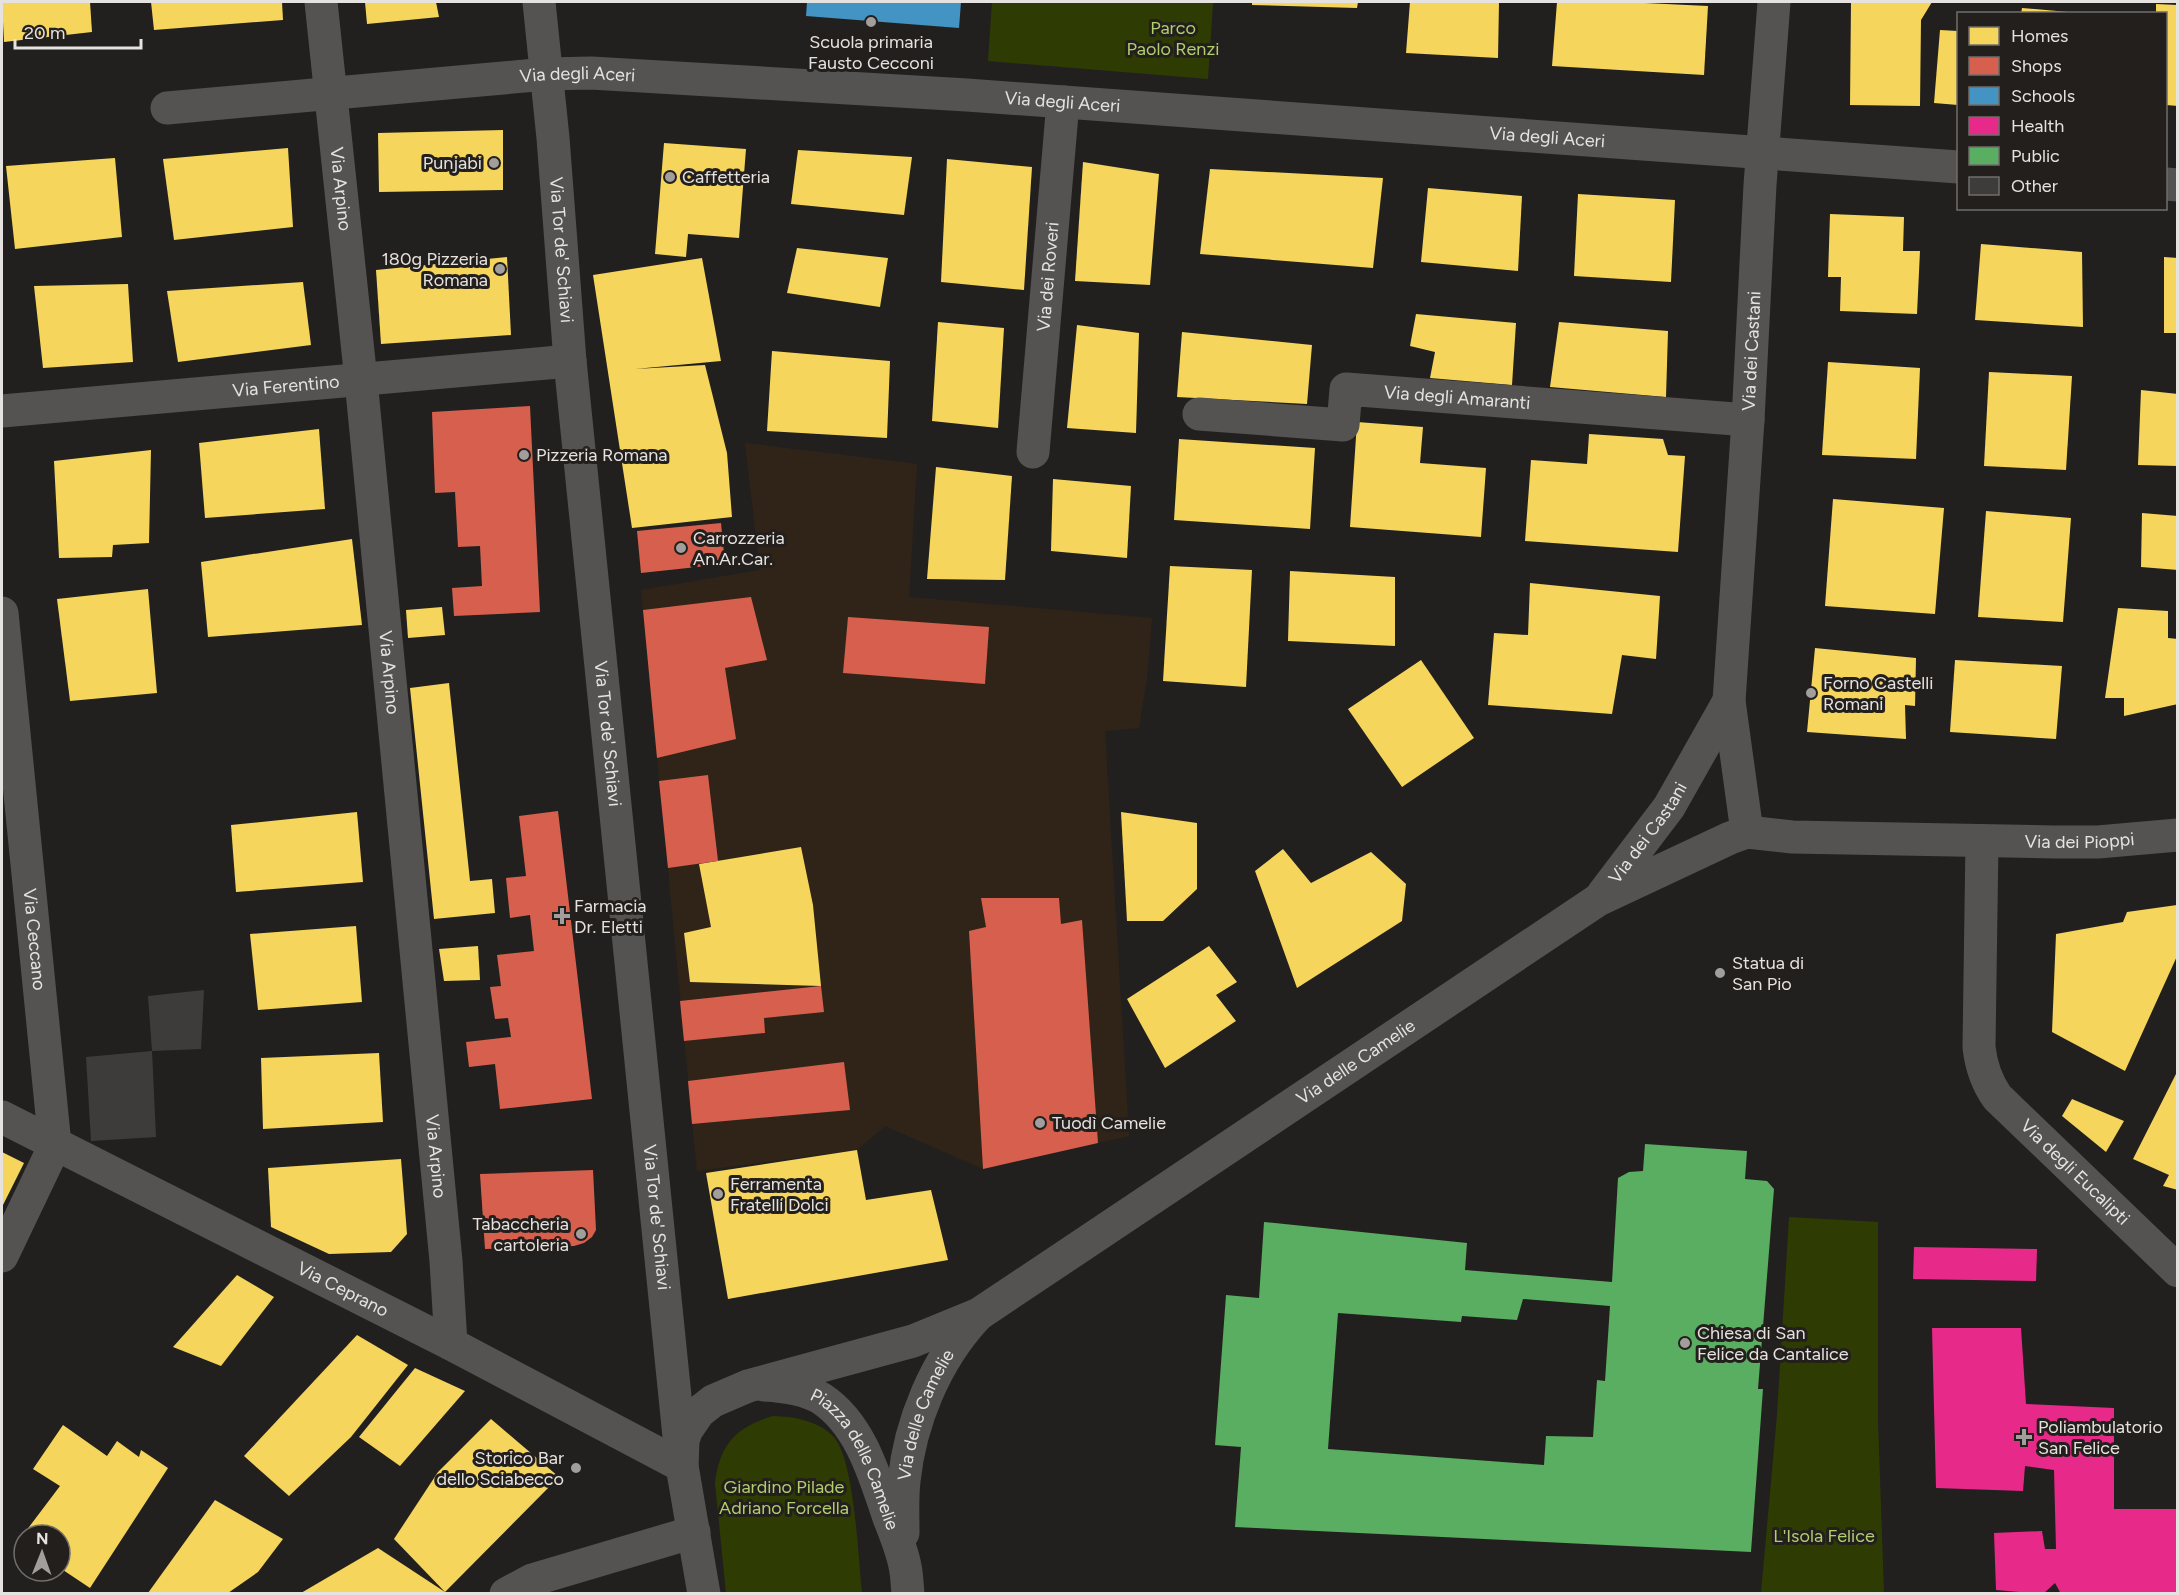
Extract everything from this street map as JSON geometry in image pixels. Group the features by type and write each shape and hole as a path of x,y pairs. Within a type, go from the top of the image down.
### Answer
{"street":[{"name":"Via Arpino","path":"321,2 361,380 446,1262 451,1344"},
{"name":"Via Tor de' Schiavi","path":"539,2 570,361 682,1466"},
{"name":"Via dei Castani","path":"1748,831 1729,701 1748,420 1762,152 1774,2"},
{"name":"Via degli Aceri","path":"167,108 547,74 602,74 1063,102 1957,168"},
{"name":"Via dei Roveri","path":"1033,452 1063,102"},
{"name":"Via Ferentino","path":"2,411 570,361"},
{"name":"Via degli Amaranti","path":"1199,414 1343,425 1346,389 1748,420"},
{"name":"Via Ceccano","path":"2,613 55,1145"},
{"name":"Via dei Castani","path":"1598,900 1669,807 1729,701"},
{"name":"Via dei Pioppi","path":"1748,831 1792,837 1982,841 2098,842 2178,835"},
{"name":"Via delle Camelie","path":"794,1373 913,1341 979,1314 1598,900 1748,831"},
{"name":"Via degli Eucalipti","path":"1982,841 1979,1047 1981,1065 1988,1084 1997,1097 2178,1271"},
{"name":"Via Ceprano","path":"2,1117 451,1344 682,1466"},
{"path":"2,1256 55,1145"},
{"name":"Via delle Camelie","path":"906,1579 903,1535 904,1483 914,1432 942,1363 955,1342 979,1314"},
{"name":"Piazza delle Camelie","path":"704,1593 682,1466 683,1441 693,1418 713,1401 748,1386 794,1373"},
{"name":"Piazza delle Camelie","path":"748,1386 774,1385 815,1395 824,1400 844,1419 854,1433 867,1460 906,1579"},
{"path":"506,1593 532,1580 693,1532"}],"shaded area":[{"path":"745,443 917,464 909,597 1152,618 1147,678 1139,728 1105,731 1129,1136 983,1169 885,1126 857,1150 697,1171 641,590 760,570"}],"green space":[{"name":"Parco Paolo Renzi","path":"992,2 1213,2 1208,79 988,61"},
{"name":"L'Isola Felice","path":"1789,1217 1878,1222 1878,1421 1884,1593 1761,1593 1777,1415"},
{"name":"Giardino Pilade Adriano Forcella","path":"773,1416 797,1419 820,1426 833,1436 840,1448 851,1487 862,1593 726,1593 715,1483 717,1469 732,1439 749,1426"}],"building: Homes":[{"path":"2,2 90,2 92,32 4,42"},
{"path":"151,2 282,2 283,20 154,30"},
{"path":"365,2 436,2 439,17 367,24"},
{"path":"1252,2 1358,2 1357,8 1252,5"},
{"path":"1410,2 1499,2 1498,58 1406,53"},
{"path":"1557,2 1708,6 1704,75 1552,66"},
{"path":"1851,2 1932,2 1921,20 1920,106 1850,105"},
{"path":"2156,4 2178,5 2178,106 2167,105 2167,12 2156,12"},
{"path":"2022,8 2068,12 2021,12"},
{"path":"1940,30 1957,31 1957,105 1934,103"},
{"path":"503,130 503,190 379,192 378,133"},
{"path":"664,143 746,149 739,238 688,234 686,257 655,254"},
{"path":"288,148 293,227 174,240 163,159"},
{"path":"798,150 912,157 904,215 791,204"},
{"path":"115,158 122,237 15,249 6,166"},
{"path":"947,159 1032,167 1024,290 941,282"},
{"path":"1083,162 1159,174 1150,285 1075,281"},
{"path":"1210,169 1383,178 1373,268 1200,254"},
{"path":"1428,188 1522,196 1518,271 1421,262"},
{"path":"1578,194 1675,200 1671,282 1574,276"},
{"path":"1830,214 1904,217 1903,251 1920,251 1917,314 1840,311 1841,277 1828,277"},
{"path":"1981,244 2082,252 2083,327 1975,320"},
{"path":"797,248 888,258 880,307 787,293"},
{"path":"507,257 511,335 381,344 376,270"},
{"path":"2164,257 2178,258 2178,333 2164,333"},
{"path":"702,258 721,361 635,369 705,365 727,453 732,517 632,528 593,275"},
{"path":"303,282 311,345 178,362 167,291"},
{"path":"128,284 133,362 43,368 34,286"},
{"path":"1416,314 1516,323 1512,385 1430,378 1435,352 1410,346"},
{"path":"938,322 1004,328 998,428 932,421"},
{"path":"1559,322 1668,331 1666,397 1550,387"},
{"path":"1077,325 1139,333 1136,433 1067,428"},
{"path":"1182,332 1312,345 1307,404 1177,397"},
{"path":"772,351 890,361 887,438 767,431"},
{"path":"1828,362 1920,368 1916,459 1822,455"},
{"path":"1989,372 2072,376 2066,470 1984,466"},
{"path":"2141,390 2178,394 2178,466 2138,465"},
{"path":"1357,422 1423,427 1420,463 1486,468 1481,537 1350,527"},
{"path":"319,429 325,509 205,518 199,443"},
{"path":"1589,434 1663,439 1668,455 1685,456 1678,552 1525,541 1531,460 1587,464"},
{"path":"1179,439 1315,448 1310,529 1174,520"},
{"path":"151,450 149,543 113,545 112,557 59,558 54,461"},
{"path":"936,467 1012,476 1005,580 927,579"},
{"path":"1053,479 1131,486 1127,558 1051,551"},
{"path":"1833,499 1944,508 1935,614 1825,606"},
{"path":"1986,511 2071,518 2063,622 1978,617"},
{"path":"2142,513 2178,516 2178,570 2141,567"},
{"path":"352,539 362,625 208,637 201,562"},
{"path":"1170,566 1252,570 1246,687 1163,681"},
{"path":"1290,571 1395,577 1395,646 1288,641"},
{"path":"1530,583 1660,596 1656,659 1622,655 1612,714 1488,705 1494,633 1528,635"},
{"path":"148,589 157,693 70,701 57,599"},
{"path":"442,607 445,635 408,638 406,610"},
{"path":"2118,608 2168,611 2168,638 2178,639 2178,704 2124,716 2124,698 2105,698"},
{"path":"1815,648 1916,658 1915,706 1905,705 1906,739 1807,732"},
{"path":"1421,660 1474,738 1402,787 1348,709"},
{"path":"1955,660 2062,666 2056,739 1950,732"},
{"path":"449,683 470,881 492,879 495,913 434,919 410,688"},
{"path":"357,812 363,882 236,892 231,825"},
{"path":"1121,812 1197,823 1197,889 1163,921 1127,921"},
{"path":"801,847 813,905 821,986 690,982 684,933 711,927 699,864"},
{"path":"1283,849 1311,883 1371,852 1406,884 1402,921 1297,988 1255,871"},
{"path":"2177,905 2178,954 2125,1071 2052,1032 2056,934 2123,922 2127,912"},
{"path":"356,926 362,1002 258,1010 250,934"},
{"path":"478,946 480,980 444,981 439,949"},
{"path":"1209,946 1237,982 1216,995 1236,1021 1165,1068 1127,999"},
{"path":"379,1053 383,1122 263,1129 261,1058"},
{"path":"2178,1070 2178,1190 2163,1186 2169,1175 2133,1159"},
{"path":"2072,1099 2124,1121 2106,1152 2062,1116"},
{"path":"857,1150 866,1200 931,1190 948,1260 728,1299 706,1173"},
{"path":"2,1152 24,1163 2,1207"},
{"path":"401,1159 407,1234 391,1252 329,1254 271,1227 268,1168"},
{"path":"237,1275 274,1297 221,1366 173,1347"},
{"path":"357,1335 408,1365 351,1437 289,1496 244,1456"},
{"path":"415,1368 465,1391 400,1466 359,1437"},
{"path":"491,1419 559,1477 445,1592 394,1539 438,1472"},
{"path":"63,1425 107,1456 117,1441 139,1457 141,1450 168,1468 90,1588 72,1576 72,1523 32,1523 60,1486 33,1469"},
{"path":"215,1500 283,1539 258,1572 228,1593 148,1593"},
{"path":"378,1548 445,1592 301,1593"}],"building: Shops":[{"path":"530,406 540,612 454,616 452,588 482,586 480,546 458,547 455,492 435,493 432,412"},
{"name":"Carrozzeria An.Ar.Car.","path":"721,523 725,564 641,573 637,531"},
{"path":"751,597 767,660 725,668 736,739 657,758 643,610"},
{"path":"848,617 989,627 985,684 843,673"},
{"path":"708,775 718,861 668,868 659,781"},
{"path":"558,811 592,1099 500,1109 495,1064 469,1067 466,1042 511,1037 508,1018 495,1019 490,987 501,986 497,955 534,951 530,915 510,918 506,878 526,876 519,816"},
{"path":"981,898 1059,898 1061,924 1082,920 1098,1143 983,1169 969,931 986,927"},
{"path":"821,986 824,1012 764,1018 765,1033 684,1041 680,1001"},
{"path":"844,1062 850,1110 692,1124 688,1081"},
{"path":"593,1170 596,1230 592,1237 584,1243 574,1246 485,1249 480,1174"}],"building: Schools":[{"path":"807,2 961,2 959,28 806,16"}],"building: Health":[{"path":"1914,1247 2037,1249 2036,1281 1913,1279"},
{"name":"Poliambulatorio San Felice","path":"1932,1328 2021,1328 2026,1404 2114,1408 2114,1509 2177,1509 2178,1594 2061,1594 2055,1583 2043,1594 1996,1590 1994,1533 2042,1531 2045,1549 2056,1549 2054,1470 2025,1466 2023,1491 1936,1488"}],"building: Public":[{"path":"1645,1144 1747,1151 1745,1179 1767,1181 1774,1189 1758,1389 1763,1389 1751,1552 1235,1527 1241,1447 1215,1445 1226,1295 1259,1298 1264,1222 1467,1243 1465,1270 1612,1282 1618,1178 1629,1172 1643,1171","holes":["1523,1299 1610,1306 1605,1381 1597,1380 1593,1437 1546,1436 1544,1465 1328,1449 1338,1313 1461,1322 1462,1316 1517,1320"]}],"building: Other":[{"path":"204,990 201,1049 152,1051 148,996"},
{"path":"152,1051 156,1137 91,1141 86,1057"}],"place":[{"name":"Scuola primaria Fausto Cecconi","path":"871,22"},
{"name":"Punjabi","path":"494,163"},
{"name":"Caffetteria","path":"670,177"},
{"name":"180g Pizzeria Romana","path":"500,269"},
{"name":"Pizzeria Romana","path":"524,455"},
{"name":"Carrozzeria An.Ar.Car.","path":"681,548"},
{"name":"Forno Castelli Romani","path":"1811,693"},
{"name":"Farmacia Dr. Eletti","path":"562,916"},
{"name":"Statua di San Pio","path":"1720,973"},
{"name":"Tuodì Camelie","path":"1040,1123"},
{"name":"Ferramenta Fratelli Dolci","path":"718,1194"},
{"name":"Tabaccheria cartoleria","path":"581,1234"},
{"name":"Chiesa di San Felice da Cantalice","path":"1685,1343"},
{"name":"Poliambulatorio San Felice","path":"2024,1437"},
{"name":"Storico Bar dello Sciabecco","path":"576,1468"}]}
